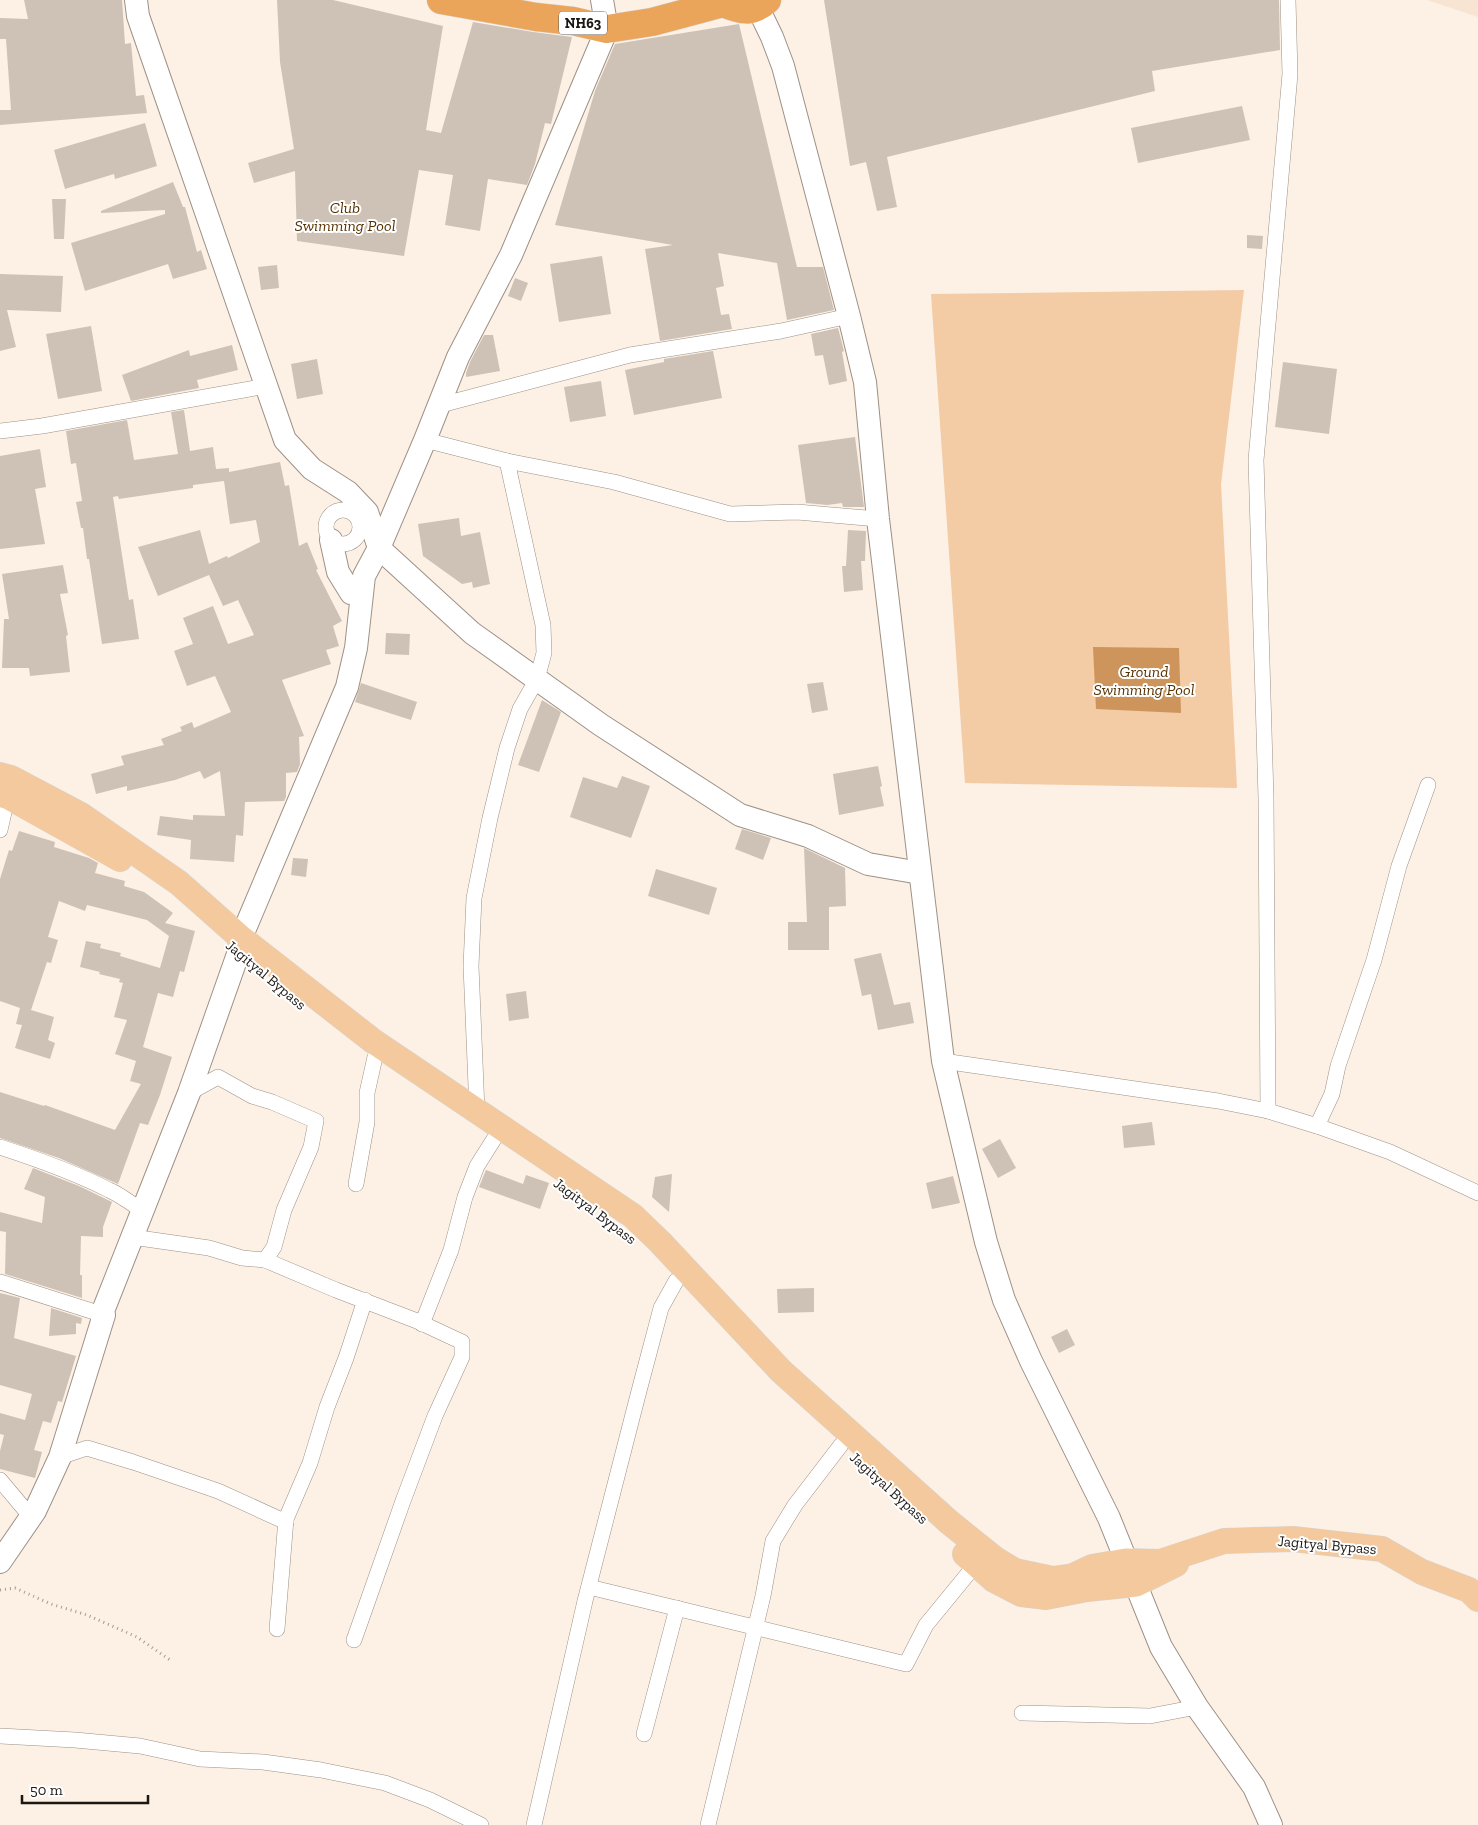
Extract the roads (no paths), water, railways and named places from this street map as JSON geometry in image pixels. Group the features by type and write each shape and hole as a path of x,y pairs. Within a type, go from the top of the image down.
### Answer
{"highway":[{"name":"NH63","path":"441,0 536,17 573,21 606,29 652,22 722,2 741,10 762,4"}],"main road":[{"name":"Jagityal Bypass","path":"5,786 167,890 209,926 373,1040 633,1216 660,1242 781,1371 942,1516 995,1559 1015,1571 1053,1579 1073,1576 1092,1566 1126,1561 1160,1562 1224,1541 1294,1539 1382,1549 1422,1572 1468,1590 1478,1599"},
{"name":"Jagityal Bypass","path":"240,946 303,1008 595,1207 628,1233 841,1445 994,1580 1021,1594 1046,1597 1136,1584 1224,1541"}],"street":[{"path":"0,1562 30,1517 60,1457 104,1315 103,1311 189,1093 240,946 347,687 356,648 364,576 379,548 426,440 437,406 458,356 511,255 606,29 602,0"},
{"path":"1268,1111 1266,798 1256,460 1290,74 1288,0"},
{"path":"762,4 783,66 865,382 878,518 944,1061 986,1242 1004,1300 1031,1361 1109,1518 1161,1647 1197,1707 1254,1787 1271,1825"},
{"path":"137,8 285,440 312,469 348,492 367,512 356,539 341,545 331,540"},
{"path":"437,406 630,355 781,331 849,316"},
{"path":"0,431 42,426 266,386"},
{"path":"426,440 507,461 614,482 730,514 797,512 878,518"},
{"path":"477,1110 471,966 474,898 490,818 507,748 520,710 537,679 544,653 543,626 507,461"},
{"path":"362,591 350,593 338,572 331,540 328,536 326,524 332,514 342,510 363,518 379,548 472,633 601,725 740,815 808,836 868,864 920,873"},
{"path":"1317,1126 1332,1094 1338,1066 1374,960 1399,866 1428,785"},
{"path":"0,830 5,786"},
{"path":"356,1184 366,1122 367,1093 374,1057"},
{"path":"944,1061 1218,1101 1268,1111 1390,1152 1478,1193"},
{"path":"189,1093 218,1077 252,1096 272,1102 316,1122 311,1147 284,1210 274,1247 266,1260"},
{"path":"422,1324 451,1250 465,1197 477,1166 494,1138"},
{"path":"0,1147 44,1162 111,1190 142,1210"},
{"path":"132,1237 209,1248 242,1258 266,1260 462,1342 462,1357 436,1416 403,1501 354,1640"},
{"path":"534,1825 589,1587 661,1308 676,1281"},
{"path":"0,1282 104,1315"},
{"path":"277,1629 286,1522 310,1464 327,1407 346,1358 365,1300"},
{"path":"708,1825 763,1596 772,1541 795,1506 841,1445"},
{"path":"60,1457 87,1448 94,1450 218,1491 286,1522"},
{"path":"0,1480 30,1517"},
{"path":"589,1587 906,1664 926,1625 976,1564"},
{"path":"644,1734 677,1608"},
{"path":"1022,1713 1150,1716 1197,1707"},
{"path":"0,1736 75,1740 131,1746 200,1759 263,1762 321,1770 384,1783 430,1800 481,1825"}],"water":[{"name":"Ground Swimming Pool","path":"1093,647 1179,648 1181,713 1096,709"}],"water label":[{"name":"Club Swimming Pool","path":"345,216"}]}
